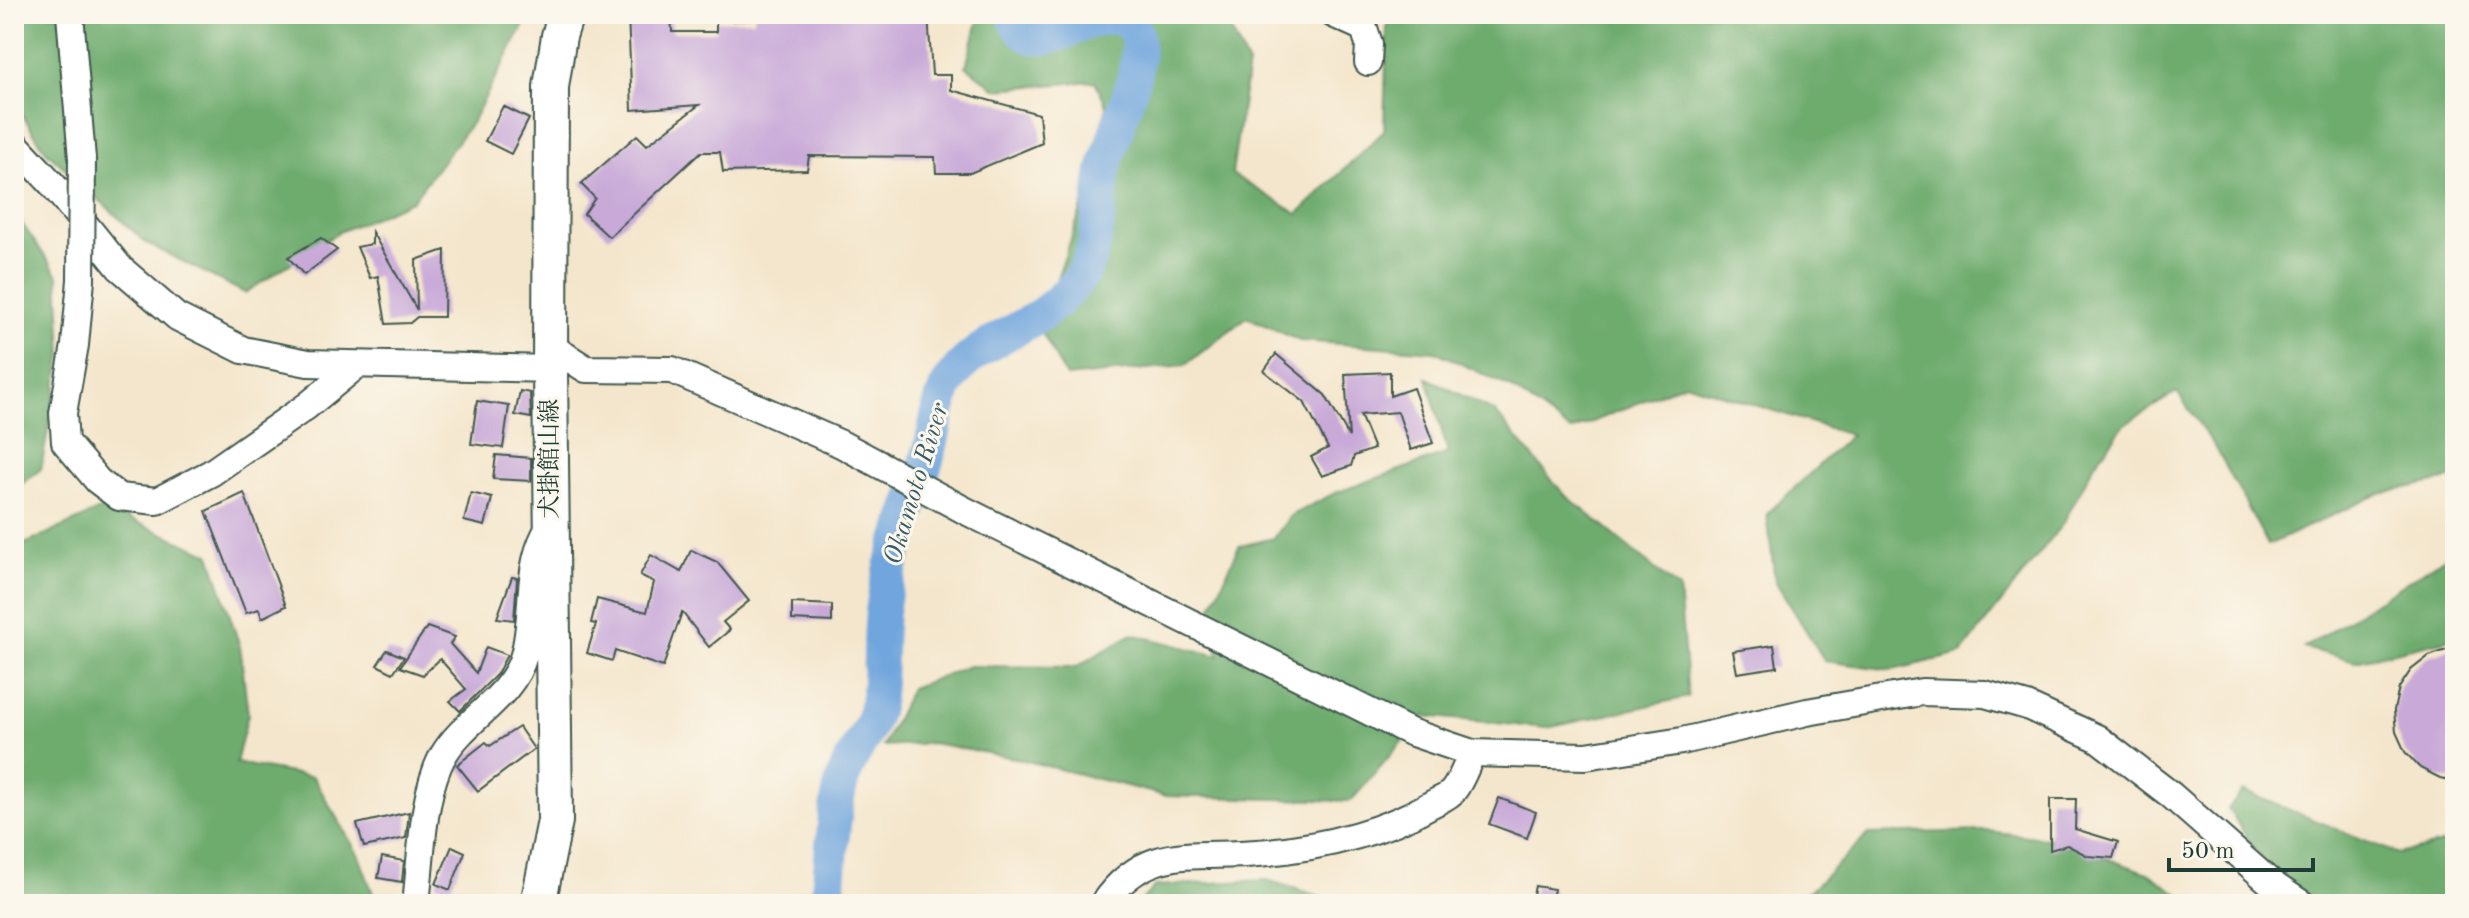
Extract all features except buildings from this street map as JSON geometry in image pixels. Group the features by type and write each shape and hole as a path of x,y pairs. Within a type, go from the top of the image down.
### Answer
{"main road":[{"name":"犬掛館山線","path":"538,904 555,821 550,369 551,87 559,36 566,14"}],"street":[{"path":"70,14 82,159 81,280 75,345 63,413 65,442 98,481 119,497 157,501 211,473 307,406 356,366"},
{"path":"1333,14 1364,28 1369,44 1368,62"},
{"path":"14,143 53,185 120,268 177,317 243,350 308,363 356,366 672,370 841,444 964,510 1410,732 1472,753 1586,756 1682,741 1807,712 1922,692 1985,694 2027,706 2097,738 2171,795 2272,884 2302,904"},
{"path":"550,369 586,369"},
{"path":"416,904 431,784 445,753 515,675 524,656 537,551 551,525"},
{"path":"1103,904 1133,874 1154,861 1187,854 1256,853 1316,845 1405,819 1451,794 1472,753"}],"green space":[{"path":"14,14 530,14 472,122 412,201 339,232 245,293 146,243 45,150 14,102"},
{"path":"980,14 1186,14 1231,30 1248,65 1232,174 1298,214 1384,131 1387,25 1391,14 2455,14 2455,478 2381,493 2268,545 2217,450 2177,392 2124,425 2094,465 2064,522 1961,654 1892,670 1825,661 1775,581 1767,514 1851,435 1685,383 1571,431 1510,387 1435,351 1300,341 1247,317 1185,365 1066,377 1040,329 1083,204 1107,106 1095,81 996,89 966,66"},
{"path":"14,212 58,275 62,354 41,469 14,490"},
{"path":"1427,378 1495,412 1562,492 1679,589 1688,697 1547,728 1424,716 1351,801 1166,796 1015,758 932,743 883,746 911,688 969,666 1076,667 1132,634 1219,656 1210,611 1239,546 1274,538 1290,516 1335,493 1448,453"},
{"path":"104,508 210,554 240,647 248,714 236,763 313,777 359,856 377,904 14,904 14,549"},
{"path":"2455,551 2455,638 2356,661 2304,648"},
{"path":"2243,791 2399,854 2455,841 2455,904 2292,904 2228,809"},
{"path":"1988,831 2051,839 2148,873 2193,904 1777,904 1810,891 1869,834"},
{"path":"1267,880 1345,904 1138,904 1155,886"}],"waterway":[{"name":"Okamoto River","path":"826,904 840,787 872,721 877,702 886,586 928,456 944,393 967,360 1047,310 1084,271 1096,235 1104,172 1136,69 1136,35 1131,25 1123,20 1109,18 1094,21 1049,38 1035,38 1023,31 1013,14"}]}
